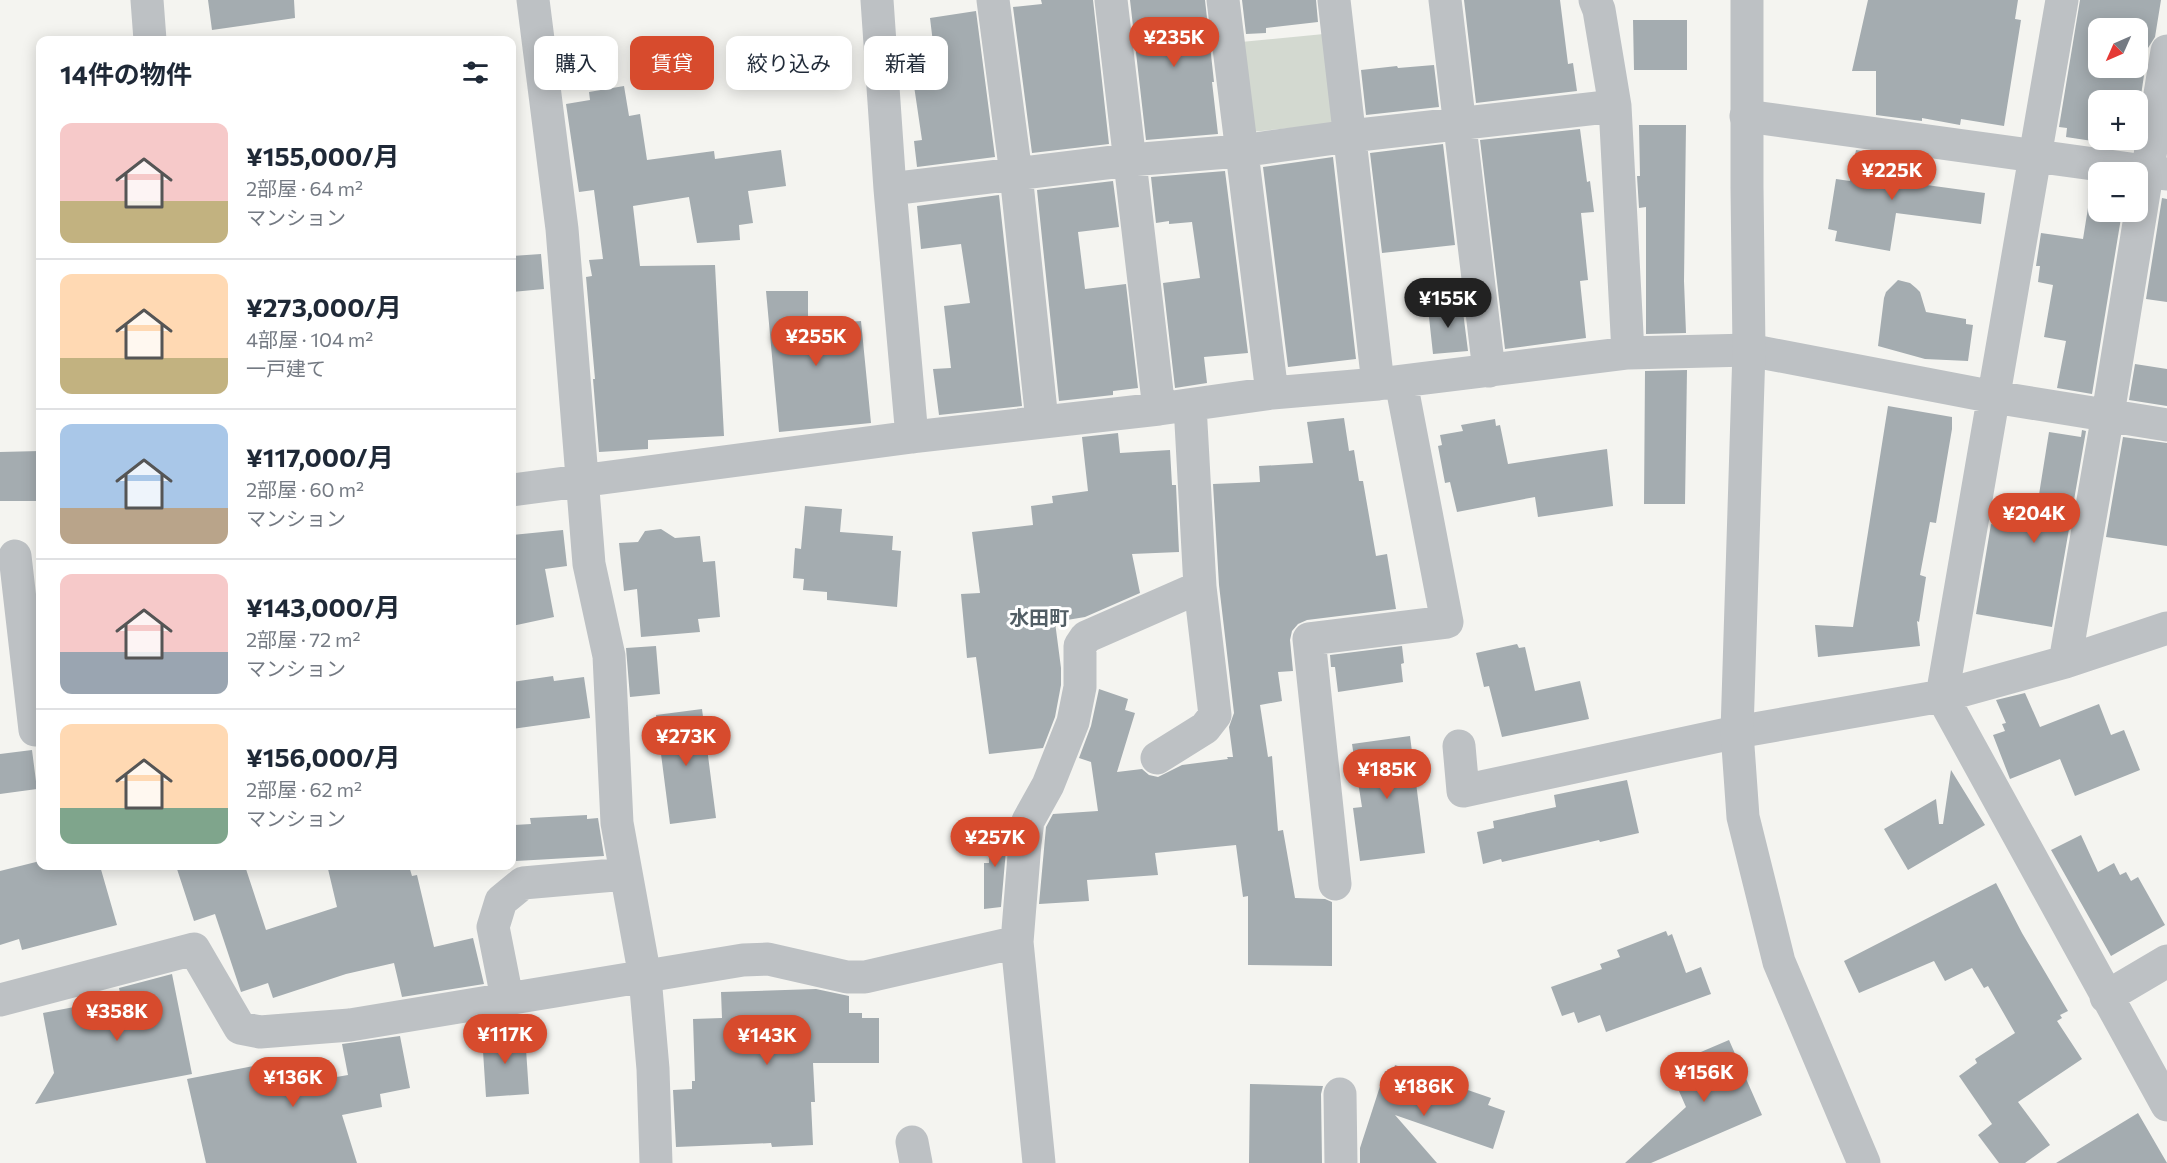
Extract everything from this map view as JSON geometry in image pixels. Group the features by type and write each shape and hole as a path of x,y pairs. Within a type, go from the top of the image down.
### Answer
{"street":[{"path":"147,0 150,36"},
{"path":"533,0 562,229 590,564 609,656 617,824 645,977 653,1070 656,1163"},
{"path":"993,0 1016,174 1042,421"},
{"path":"1111,0 1130,160 1174,407 1200,587 1215,715 1204,728 1157,758"},
{"path":"1223,0 1240,151 1272,393"},
{"path":"1334,0 1350,136 1389,383 1447,622 1309,639 1335,884"},
{"path":"1445,0 1489,370"},
{"path":"1595,0 1599,10 1615,106 1628,353"},
{"path":"1747,0 1749,350 1737,732 1743,817 1779,962 1864,1163"},
{"path":"2062,0 1942,696 2167,1105"},
{"path":"881,1 891,189 912,436"},
{"path":"2065,662 2108,414 2157,172 2167,51"},
{"path":"891,189 1130,160 1240,151 1615,106"},
{"path":"1746,116 2157,172"},
{"path":"516,490 912,436 1174,407 1272,393 1389,383 1628,353 1749,350 1994,396 2167,425"},
{"path":"18,555 35,730"},
{"path":"1039,1163 1017,942 1028,821 1048,785 1073,722 1080,687 1080,646 1086,637 1200,587"},
{"path":"1459,746 1463,791 1737,732 1942,696 2065,662 2167,628"},
{"path":"507,998 493,927 501,901 523,883 626,874"},
{"path":"0,1000 194,949 240,1028 260,1032 350,1025 743,960 768,959 847,977 865,977 1017,942"},
{"path":"2106,997 2167,961"},
{"path":"1340,1094 1341,1163"}],"shaded area":[{"path":"1324,34 1333,124 1250,132 1241,42"}],"building":[{"path":"208,0 294,0 295,18 212,30"},
{"path":"1041,0 1093,0 1109,144 1032,153 1013,7 1042,4"},
{"path":"1130,0 1205,0 1218,134 1146,140"},
{"path":"1242,0 1316,0 1318,22 1266,28 1266,33 1246,34"},
{"path":"1464,0 1560,0 1568,64 1573,63 1577,91 1476,103"},
{"path":"1868,0 2018,0 2015,19 2021,20 2004,126 1961,119 1960,125 1922,118 1922,121 1876,115 1876,71 1852,71"},
{"path":"2080,0 2161,0 2155,37 2148,48 2148,18 2088,18 2088,78 2144,78 2142,90 2088,90 2088,140 2066,137 2067,128 2059,127"},
{"path":"976,11 995,157 917,167 914,141 922,140 915,90 948,90 948,36 932,36 930,18"},
{"path":"1633,20 1687,20 1687,70 1634,70"},
{"path":"1434,65 1439,107 1366,115 1361,70"},
{"path":"624,86 629,116 640,114 647,160 714,151 715,159 781,150 786,186 748,191 753,223 739,225 740,240 697,243 689,197 633,206 640,266 715,265 724,436 648,440 648,449 599,452 586,277 592,276 589,260 603,259 594,190 579,192 566,104 590,100 589,92 618,90 618,87"},
{"path":"1639,125 1686,125 1684,281 1686,333 1646,334 1646,207 1639,208 1637,176 1640,176"},
{"path":"1580,129 1587,182 1590,181 1594,212 1581,213 1588,280 1580,281 1586,338 1505,349 1480,140"},
{"path":"1443,144 1455,245 1382,253 1370,153"},
{"path":"1856,150 1916,158 1912,183 1985,193 1981,224 1896,213 1890,251 1835,241 1837,231 1828,229 1836,179 1850,181"},
{"path":"1333,157 1356,359 1288,367 1263,167"},
{"path":"1225,171 1248,353 1204,357 1207,383 1175,388 1163,283 1200,278 1192,222 1156,223 1151,177"},
{"path":"1113,181 1119,227 1078,232 1085,289 1126,284 1138,388 1113,391 1113,395 1059,401 1037,190"},
{"path":"999,195 1022,406 939,415 933,369 951,368 944,306 970,303 961,244 921,249 917,206"},
{"path":"2162,198 2167,199 2167,302 2146,299"},
{"path":"2088,208 2088,222 2120,222 2092,394 2057,388 2066,341 2044,337 2053,285 2038,282 2040,266 2036,266 2041,233 2083,239"},
{"path":"541,254 544,289 516,292 516,256"},
{"path":"1898,280 1910,283 1920,292 1926,312 1966,319 1966,324 1973,325 1968,361 1925,359 1878,346 1884,298 1886,292"},
{"path":"766,291 808,291 808,325 861,321 871,423 779,432"},
{"path":"1462,304 1468,351 1433,354 1428,308"},
{"path":"2135,364 2167,369 2167,406 2129,400"},
{"path":"1687,370 1685,504 1644,504 1645,371"},
{"path":"1888,406 1952,417 1936,523 1930,522 1920,575 1926,577 1919,622 1917,621 1920,646 1818,657 1815,625 1853,627"},
{"path":"1344,418 1349,451 1354,450 1359,481 1363,481 1376,556 1387,554 1396,609 1307,620 1298,624 1292,631 1290,640 1293,671 1278,672 1282,701 1260,705 1268,757 1272,756 1278,831 1283,830 1295,898 1325,899 1332,902 1332,966 1248,965 1248,896 1243,897 1236,845 1155,853 1158,875 1087,880 1089,901 1039,904 1046,827 1053,814 1098,811 1091,762 1079,758 1091,726 1099,689 1128,699 1125,710 1135,713 1117,772 1142,769 1149,775 1158,777 1182,765 1233,757 1229,727 1234,713 1219,585 1213,484 1260,482 1259,466 1313,463 1307,422"},
{"path":"1495,419 1496,426 1500,425 1508,464 1607,449 1613,506 1538,517 1535,497 1457,512 1450,482 1445,483 1438,446 1442,445 1440,435 1463,431 1461,425"},
{"path":"2082,430 2086,431 2052,627 1976,614 1991,524 2033,532 2049,432 2081,437"},
{"path":"1118,433 1120,453 1170,450 1172,485 1176,485 1179,552 1132,554 1140,593 1085,617 1055,622 1061,685 1055,717 1043,748 989,754 976,657 967,658 961,594 980,593 972,532 1033,525 1031,506 1053,503 1052,496 1088,491 1082,437"},
{"path":"2123,437 2167,443 2167,546 2106,537"},
{"path":"36,451 36,501 0,501 0,452"},
{"path":"805,506 842,509 840,532 893,536 892,550 901,551 897,607 827,600 827,592 803,590 804,579 793,578 795,548 801,549"},
{"path":"661,529 675,538 700,536 703,562 715,561 720,617 698,619 700,632 641,637 637,589 624,591 619,543 638,542 645,531"},
{"path":"563,530 567,566 545,569 554,617 516,625 516,535"},
{"path":"1517,644 1519,648 1525,647 1535,691 1580,681 1589,719 1502,737 1489,686 1484,687 1476,653"},
{"path":"656,646 660,694 630,697 626,648"},
{"path":"1402,646 1403,682 1338,692 1335,667 1331,667 1330,655"},
{"path":"553,676 554,681 584,677 590,718 516,728 516,681"},
{"path":"2025,693 2040,727 2099,704 2111,735 2124,730 2140,770 2075,796 2060,759 2010,779 1993,735 2005,731 2002,724 2006,723 1996,700"},
{"path":"702,709 716,818 670,824 656,715"},
{"path":"1410,736 1425,853 1360,861 1353,808 1362,807 1352,744"},
{"path":"32,750 36,789 0,794 0,754"},
{"path":"1951,770 1985,825 1908,870 1884,829 1936,799 1939,824 1943,824"},
{"path":"1627,780 1639,833 1483,864 1477,832 1494,828 1493,821 1556,807 1554,795"},
{"path":"587,815 587,819 598,818 604,856 516,861 516,825 531,824 530,818"},
{"path":"990,826 1008,827 1001,907 984,909 984,863 989,863"},
{"path":"2081,835 2098,872 2114,863 2120,875 2126,872 2131,881 2138,877 2165,925 2111,956 2051,850"},
{"path":"36,862 36,870 101,870 117,925 22,950 19,939 0,945 0,871"},
{"path":"177,870 246,870 266,930 337,907 328,870 410,870 412,876 417,875 434,947 473,938 484,984 402,997 394,963 346,974 273,998 268,983 241,992 215,914 194,921"},
{"path":"1996,883 2022,933 2068,1011 2060,1015 2062,1018 2057,1021 2082,1059 2018,1102 2050,1145 2025,1163 1999,1163 1978,1135 1992,1124 1959,1076 1977,1063 1975,1059 2015,1033 1988,986 1984,988 1972,968 1945,981 1934,961 1859,993 1844,961"},
{"path":"1666,931 1668,936 1672,934 1686,973 1701,967 1711,994 1606,1032 1600,1015 1578,1023 1574,1012 1562,1016 1551,987 1602,969 1600,964 1620,957 1617,950"},
{"path":"172,974 192,1074 35,1104 54,1073 43,1013 121,998 119,988"},
{"path":"816,989 849,996 849,1013 862,1013 862,1018 879,1018 879,1063 813,1063 815,1102 811,1102 813,1145 772,1147 771,1143 676,1147 673,1090 692,1089 692,1081 695,1081 693,1019 722,1018 721,992"},
{"path":"525,1034 529,1094 486,1097 482,1036"},
{"path":"400,1036 410,1088 380,1094 382,1107 342,1115 357,1163 206,1163 187,1079 274,1062 279,1087 348,1075 342,1044"},
{"path":"1729,1040 1762,1115 1651,1163 1625,1163 1686,1107 1668,1066"},
{"path":"1395,1065 1491,1098 1488,1105 1505,1111 1493,1149 1395,1115 1437,1163 1360,1163 1360,1148 1385,1071 1393,1073"},
{"path":"1250,1084 1323,1086 1321,1094 1322,1163 1249,1163"},
{"path":"2138,1113 2167,1163 2056,1163"}],"district":[{"name":"水田町","path":"1039,617"}]}
